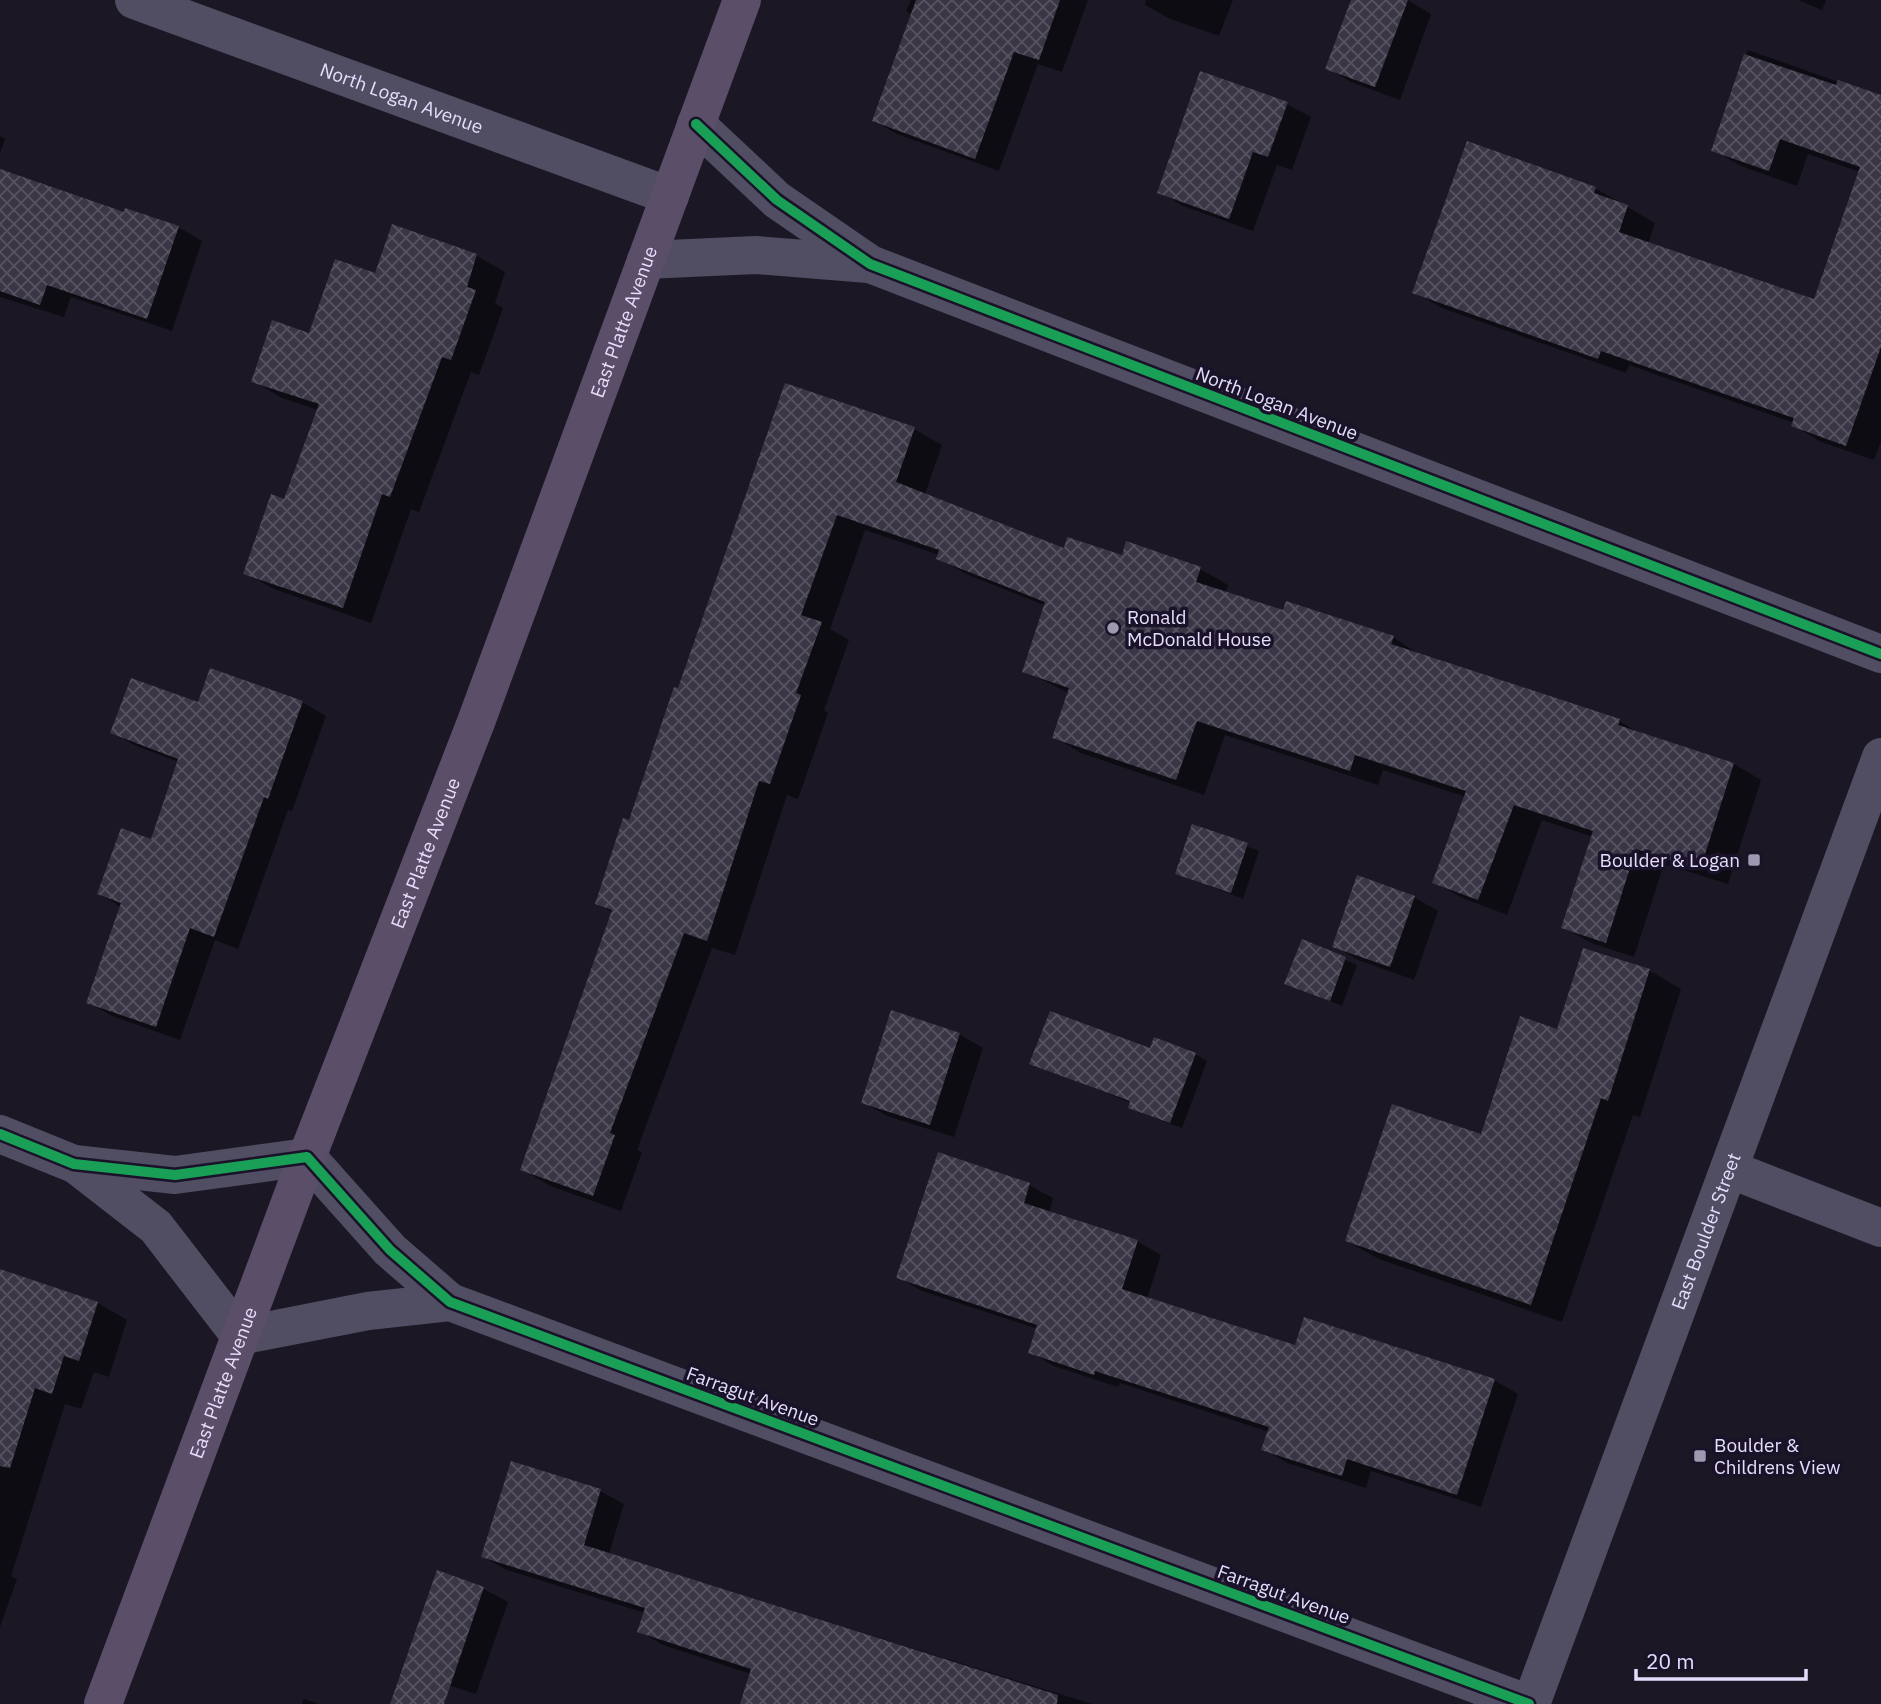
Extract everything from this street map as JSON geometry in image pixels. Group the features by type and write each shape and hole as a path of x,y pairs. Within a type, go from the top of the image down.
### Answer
{"main road":[{"name":"East Platte Avenue","path":"103,1704 307,1157 476,722 742,0"}],"street":[{"name":"North Logan Avenue","path":"134,0 670,196"},
{"name":"North Logan Avenue","path":"696,124 777,200 870,264 1881,654"},
{"path":"646,260 756,255 870,264"},
{"name":"East Boulder Street","path":"1530,1704 1881,757"},
{"path":"0,1134 74,1164 156,1227 240,1336"},
{"path":"74,1164 175,1175 307,1157"},
{"name":"Farragut Avenue","path":"307,1157 390,1250 450,1302 1530,1704"},
{"path":"1728,1169 1881,1228"},
{"name":"Farragut Avenue","path":"240,1336 368,1311 450,1302"}],"building":[{"path":"916,0 1060,0 1039,60 1014,52 975,159 872,121"},
{"path":"1351,0 1408,0 1375,87 1325,69"},
{"path":"1744,54 1836,85 1838,80 1881,95 1881,347 1846,446 1791,426 1794,418 1601,351 1598,359 1412,293 1467,141 1596,187 1594,193 1628,205 1619,232 1814,299 1860,167 1780,139 1769,171 1711,151"},
{"path":"1200,71 1288,102 1268,157 1253,152 1229,219 1157,193"},
{"path":"0,169 124,212 125,208 179,226 147,319 47,285 40,305 0,291"},
{"path":"392,224 477,254 467,287 476,290 451,360 442,357 390,497 382,494 343,608 243,574 271,494 284,499 319,404 251,382 272,320 309,333 335,259 375,273"},
{"path":"785,383 915,427 896,482 1064,548 1067,537 1122,555 1126,541 1201,567 1196,582 1283,610 1286,601 1394,636 1391,644 1620,719 1618,725 1734,763 1700,870 1636,849 1606,943 1561,928 1593,831 1514,805 1478,900 1432,883 1466,791 1355,755 1350,771 1197,721 1176,780 1052,738 1069,688 1022,672 1045,602 936,559 939,550 837,515 801,615 822,622 796,693 801,695 770,784 759,781 707,941 684,933 610,1133 615,1135 593,1196 520,1170 612,910 595,904 623,818 629,820 674,687 678,688"},
{"path":"210,668 303,701 268,799 264,797 214,937 190,928 156,1027 86,1003 121,903 97,894 121,828 151,839 178,759 110,733 131,678 198,702"},
{"path":"1192,824 1248,843 1231,893 1175,874"},
{"path":"1357,875 1415,896 1390,967 1332,947"},
{"path":"1302,939 1346,957 1330,1001 1284,984"},
{"path":"1583,948 1650,969 1608,1101 1601,1098 1531,1305 1345,1241 1392,1104 1481,1134 1520,1016 1557,1029"},
{"path":"891,1010 960,1033 930,1125 861,1103"},
{"path":"1050,1011 1150,1048 1154,1037 1196,1053 1170,1123 1128,1108 1130,1101 1029,1064"},
{"path":"938,1152 1030,1183 1024,1203 1138,1240 1122,1289 1295,1345 1304,1317 1495,1379 1457,1495 1347,1459 1342,1476 1261,1450 1269,1427 1095,1371 1094,1375 1028,1353 1037,1325 896,1278"},
{"path":"0,1269 98,1302 79,1361 64,1356 52,1394 35,1388 10,1468 0,1466"},
{"path":"511,1461 601,1489 584,1545 1058,1695 1057,1704 740,1704 751,1669 637,1632 645,1608 481,1557"},
{"path":"437,1570 484,1587 444,1704 390,1704"}],"cycle path":[{"path":"696,124 777,200 870,264 1881,654"},
{"path":"0,1134 74,1164 175,1175 307,1157 390,1250 450,1302 1529,1704"}],"place":[{"name":"Ronald McDonald House","path":"1113,628"},
{"name":"Boulder & Logan","path":"1754,860"},
{"name":"Boulder & Childrens View","path":"1700,1456"}]}
